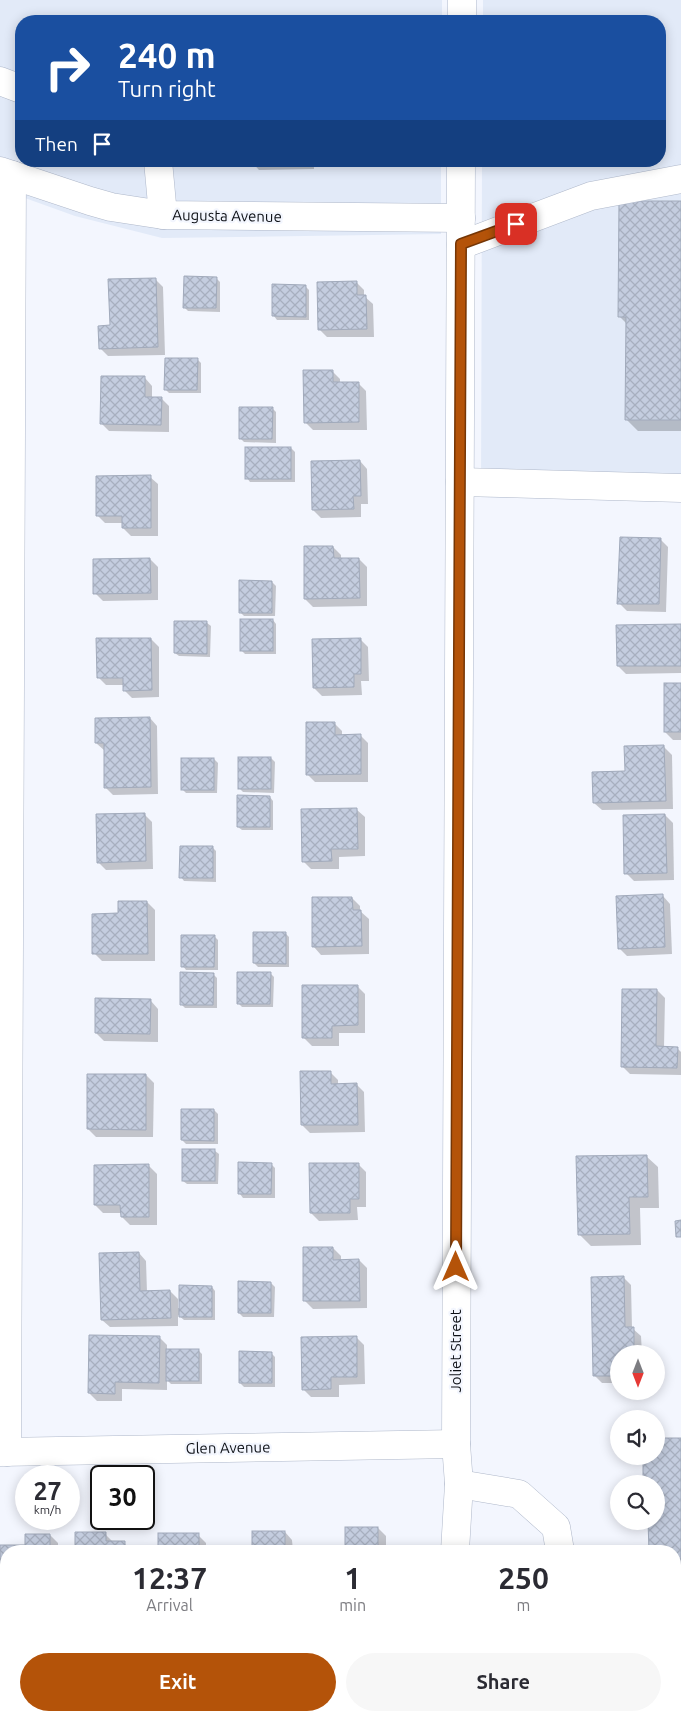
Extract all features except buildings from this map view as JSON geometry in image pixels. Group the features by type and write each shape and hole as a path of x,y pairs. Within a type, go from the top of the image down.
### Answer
{"street":[{"path":"462,0 462,15"},
{"path":"0,81 15,86"},
{"path":"159,167 163,215"},
{"name":"Joliet Street","path":"455,1545 459,1484 456,1444 461,167"},
{"path":"4,1452 6,173"},
{"name":"Augusta Avenue","path":"6,173 90,202 163,215 461,218"},
{"path":"461,244 591,196 681,180"},
{"path":"460,482 681,488"},
{"name":"Glen Avenue","path":"4,1452 456,1444"},
{"path":"459,1484 520,1494 556,1527 559,1545"}],"shaded area":[{"path":"0,0 442,0 442,15 15,15 15,167 441,167 441,234 162,238 75,216 0,189"},
{"path":"483,0 681,0 681,501 481,497 482,167 666,167 666,15 483,15"}],"route":[{"path":"456,1267 461,244 516,224"}]}
